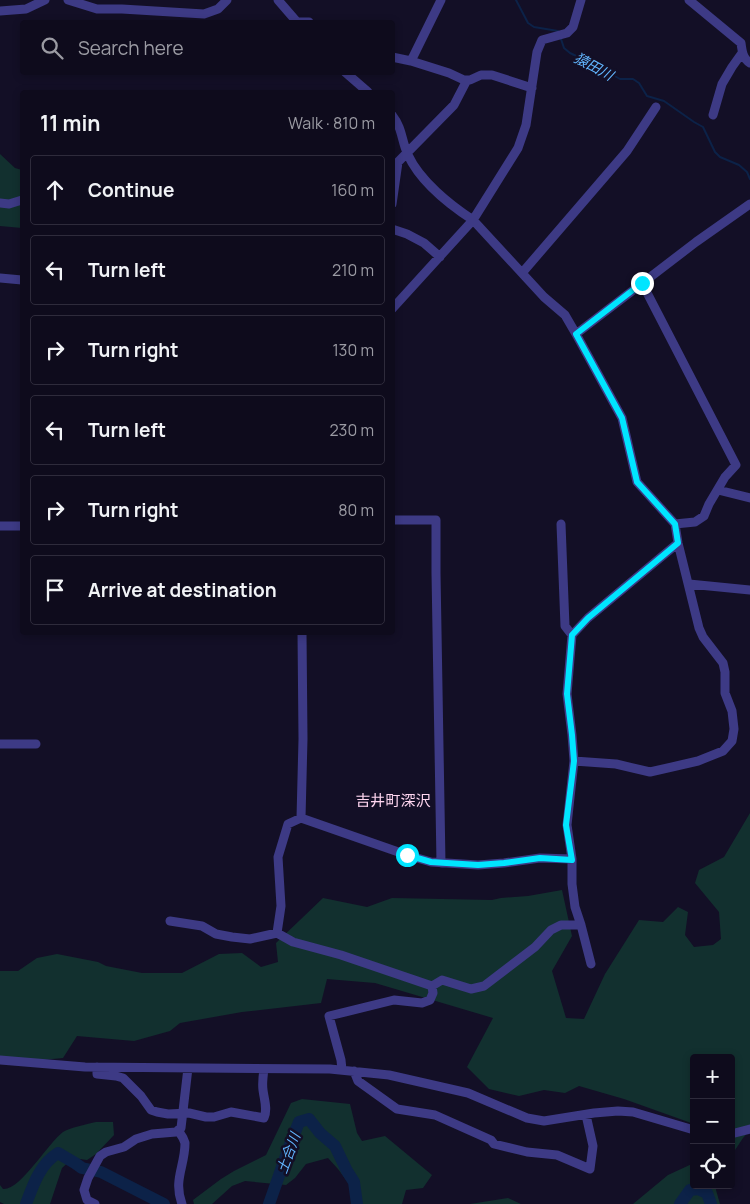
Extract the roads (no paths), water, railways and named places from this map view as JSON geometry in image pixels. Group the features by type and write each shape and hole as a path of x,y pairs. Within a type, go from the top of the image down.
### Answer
{"street":[{"path":"0,11 26,9 45,0"},
{"path":"68,0 97,9 204,14 218,8 227,0"},
{"path":"278,0 295,20"},
{"path":"411,61 441,0"},
{"path":"395,306 473,220 518,148 526,125 537,52 542,40 567,33 573,27 581,0"},
{"path":"689,0 741,43 742,53 746,61 750,63"},
{"path":"713,114 722,84 742,53"},
{"path":"395,57 466,80 481,75 492,75 532,88"},
{"path":"348,75 366,90"},
{"path":"395,183 398,162 454,105 466,80"},
{"path":"522,273 627,151 656,107"},
{"path":"395,119 399,125 407,154 423,178 462,213 473,220 544,297 565,315 622,418 637,482 675,524 699,628 702,636 723,663 726,672 725,693 732,710 734,729 732,741 723,750 698,761 650,772 616,764 574,761"},
{"path":"0,203 9,204 20,201"},
{"path":"576,334 696,242 750,204"},
{"path":"395,229 424,243 440,257"},
{"path":"0,278 20,280"},
{"path":"642,283 736,465 725,477 704,516 695,522 675,524"},
{"path":"718,490 750,498"},
{"path":"395,520 436,520 440,863"},
{"path":"561,524 565,626 572,635"},
{"path":"0,526 20,526"},
{"path":"591,964 575,907 572,884 572,860 566,825 574,761 567,694 572,635 588,618 678,543"},
{"path":"689,584 750,590"},
{"path":"301,818 303,739 302,635"},
{"path":"0,744 36,744"},
{"path":"277,933 281,906 278,857 288,824 301,818 431,862 478,865 540,858 572,860"},
{"path":"170,921 202,926 216,934 232,937 250,939 277,933 293,942 341,955 432,986 442,980 471,989 484,986 535,947 551,930 561,925 581,925"},
{"path":"342,1070 329,1016 394,1000 422,1003 430,1000 433,994 432,986"},
{"path":"0,1060 97,1067 354,1071 389,1075 468,1093 527,1118 544,1120 618,1111 633,1112 690,1129"},
{"path":"97,1067 97,1074 122,1078 141,1096 151,1110 157,1112 189,1113 214,1117 231,1112 264,1118 262,1088 264,1069"},
{"path":"95,1204 87,1200 84,1190 100,1156 106,1152 124,1147 136,1139 152,1134 176,1132 181,1128 188,1068"},
{"path":"354,1071 358,1082 397,1109 435,1115 480,1134 491,1140 494,1144 527,1152 557,1156 590,1169 593,1146 586,1114"},
{"path":"735,1133 750,1129"},
{"path":"178,1130 185,1143 178,1184 178,1194 182,1204"}],"waterway":[{"name":"猿田川","path":"516,0 528,23 534,27 558,32"},
{"name":"猿田川","path":"561,39 564,48 570,53 620,79 633,79 639,83 647,96 664,101 703,127 715,152 720,157 739,165 747,172 750,179"},
{"name":"土合川","path":"269,1204 299,1122 309,1119 320,1133 335,1146 354,1182 357,1204"},
{"name":"土合川","path":"26,1204 34,1182 42,1169 58,1153 82,1168 101,1172 164,1204"},
{"name":"土合川","path":"680,1204 690,1190 698,1189 707,1193 711,1204"}],"district":[{"name":"吉井町深沢","path":"393,800"}]}
